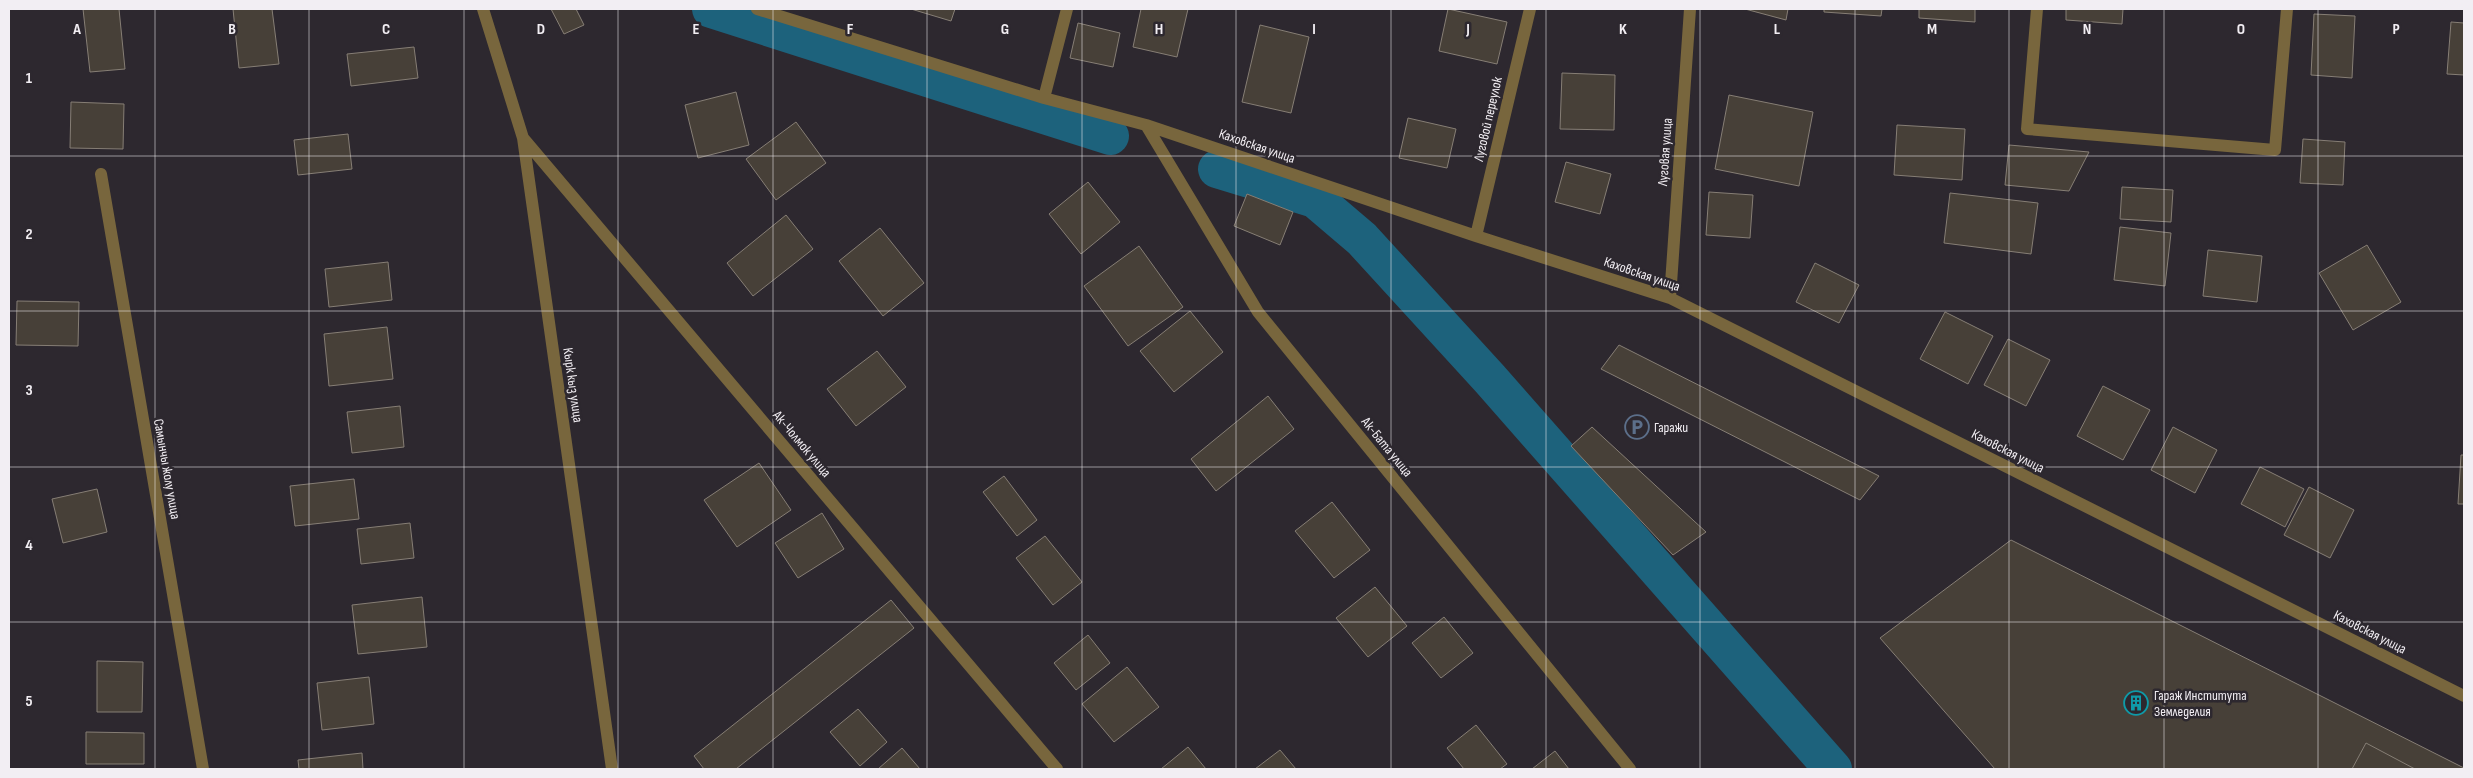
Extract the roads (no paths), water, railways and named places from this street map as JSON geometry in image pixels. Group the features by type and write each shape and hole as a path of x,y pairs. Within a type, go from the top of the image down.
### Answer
{"street":[{"name":"Кырк кыз улица","path":"483,9 523,138 612,769"},
{"name":"Каховская улица","path":"759,9 1044,98 1146,125 1476,236 1670,298 2464,696"},
{"path":"1044,98 1067,9"},
{"name":"Луговой переулок","path":"1476,236 1530,9"},
{"name":"Луговая улица","path":"1670,298 1690,9"},
{"path":"2037,9 2027,129 2275,150 2287,9"},
{"name":"Ак-Бата улица","path":"1146,125 1258,312 1630,769"},
{"name":"Ак-Чолмок улица","path":"523,138 1057,769"},
{"name":"Самынчы жолу улица","path":"101,174 202,769"}],"waterway":[{"path":"711,9 1110,136"},
{"path":"1217,169 1315,199 1362,239 1490,379 1833,769"}],"place":[{"name":"Гаражи","path":"1637,427"},
{"name":"Гараж Института Земледелия","path":"2136,703"}]}
